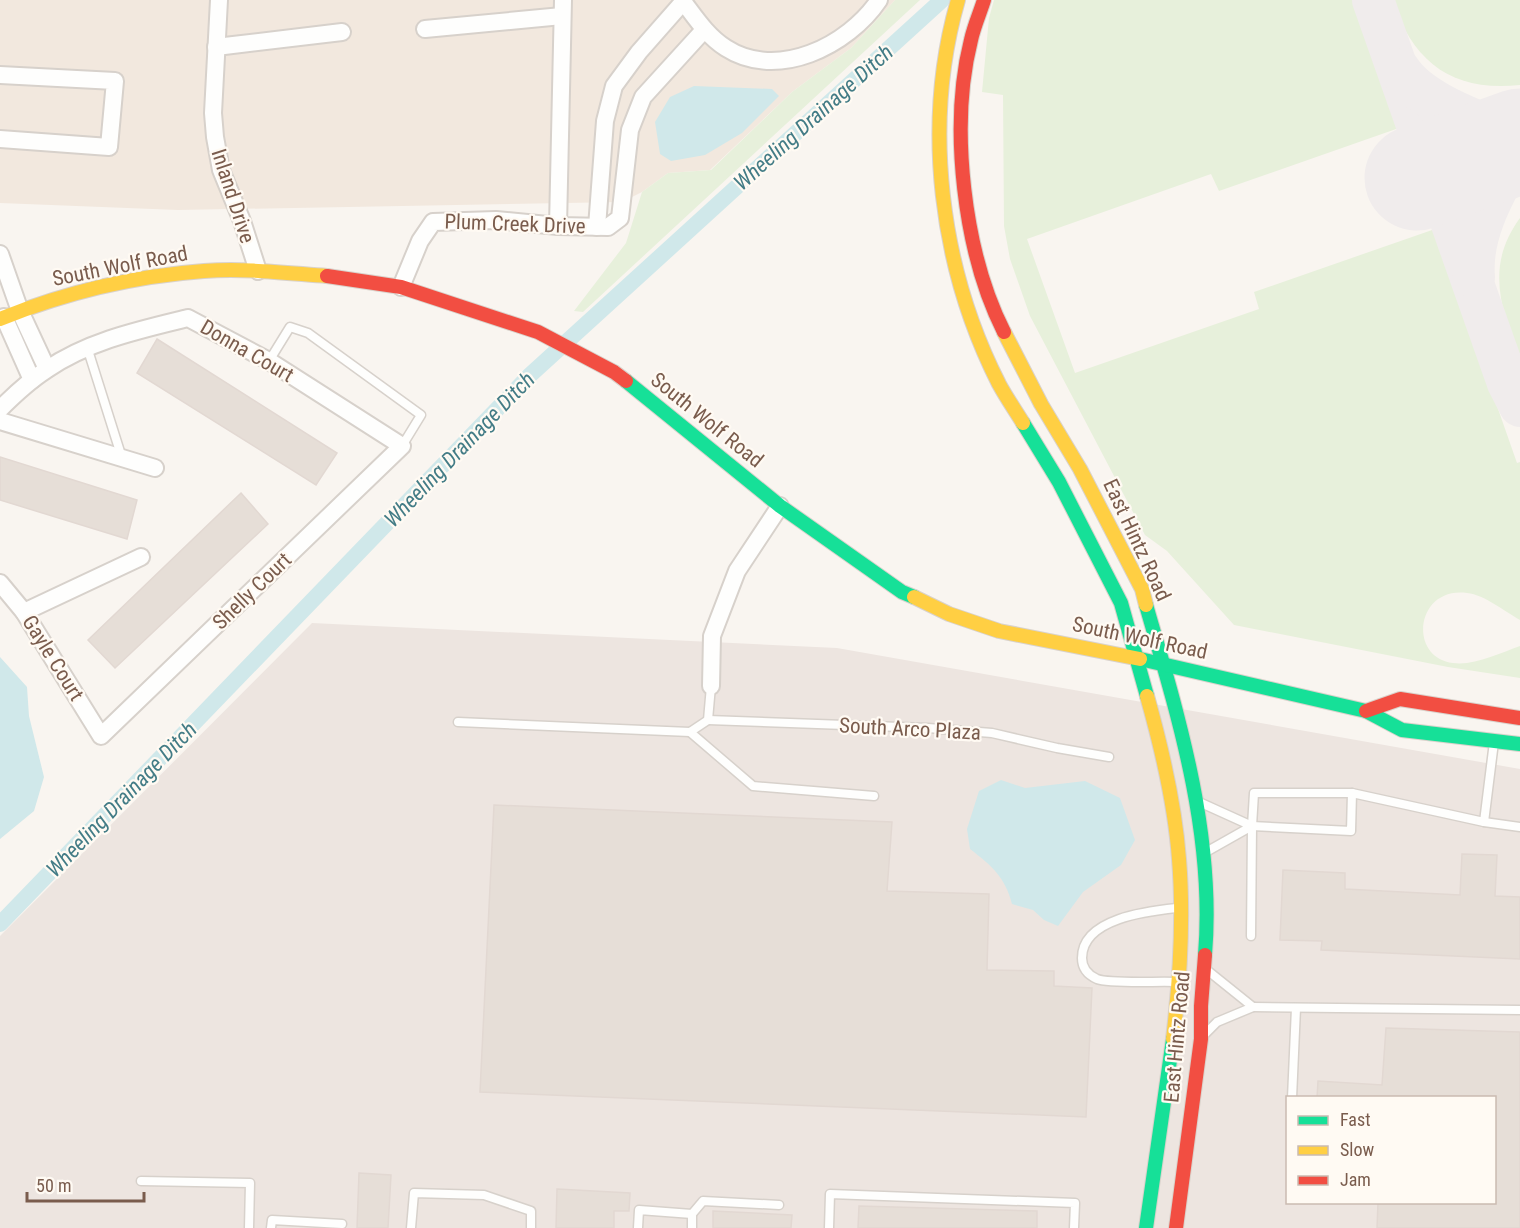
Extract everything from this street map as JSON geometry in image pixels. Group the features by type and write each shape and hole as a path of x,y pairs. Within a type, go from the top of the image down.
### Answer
{"main road":[{"name":"East Hintz Road","path":"958,0 951,24 942,91 939,164 949,243 969,313 999,384 1059,482 1120,603 1153,718 1170,799 1179,859 1180,982 1146,1228"},
{"name":"East Hintz Road","path":"984,0 971,40 964,84 962,157 971,236 991,306 1041,404 1080,469 1142,589 1175,705 1196,800 1208,894 1201,1039 1176,1228"},
{"name":"South Wolf Road","path":"8,315 78,293 142,279 204,271 258,271 336,277 401,287 538,332 614,372 780,506 902,592 949,614 999,631 1164,663 1366,711 1402,730 1520,744"},
{"path":"1366,711 1400,699 1520,718"}],"street":[{"name":"Inland Drive","path":"219,0 213,113 221,170 242,221 258,271"},
{"name":"Plum Creek Drive","path":"603,227 605,121 614,86 639,52 683,1 704,30 726,48 753,60 784,61 812,53 842,36 870,14 879,0"},
{"path":"425,29 562,8 558,226"},
{"name":"Plum Creek Drive","path":"401,287 420,241 433,222 496,220 558,226 603,227 621,218 630,129 643,97 704,30"},
{"path":"216,47 342,32"},
{"path":"0,75 115,81 109,147 0,139"},
{"path":"0,254 8,315 32,380"},
{"path":"8,315 47,369"},
{"name":"Donna Court","path":"0,409 47,369 87,347 119,335 188,318 269,362 402,446"},
{"path":"0,421 155,468"},
{"name":"Shelly Court","path":"101,736 402,446"},
{"path":"711,686 712,636 737,571 780,506"},
{"path":"24,612 141,557"},
{"name":"Gayle Court","path":"0,583 24,612 101,736"}],"lane":[{"path":"269,362 290,327 308,333 421,415 402,446"},
{"path":"87,347 123,459"},
{"path":"458,722 690,732 708,720 711,686"},
{"name":"South Arco Plaza","path":"708,720 981,732 1109,757"},
{"path":"690,732 753,786 874,796"},
{"path":"1484,822 1494,741"},
{"path":"1251,936 1254,793 1352,793 1484,822 1520,827"},
{"path":"1196,800 1252,826 1351,831 1352,793"},
{"path":"1203,853 1252,826"},
{"path":"1180,908 1136,914 1112,922 1090,937 1082,956 1083,966 1089,974 1103,981 1180,982"},
{"path":"1204,966 1229,989 1254,1007"},
{"path":"1201,1039 1217,1022 1254,1007 1520,1010"},
{"path":"1292,1096 1296,1008"},
{"path":"141,1181 250,1184 249,1228"},
{"path":"411,1228 414,1193 484,1195 531,1212 531,1228"},
{"path":"829,1228 830,1194 1075,1203 1074,1228"},
{"path":"692,1228 692,1214 703,1202 779,1205"},
{"path":"638,1228 639,1210 692,1214"},
{"path":"271,1228 272,1220 342,1224"}],"shaded area":[{"path":"0,0 895,0 851,48 792,92 710,170 668,173 642,192 622,202 178,210 0,203"},
{"path":"312,623 837,648 1520,769 1520,1228 0,1228 0,936"}],"green space":[{"path":"895,0 920,0 583,312 574,311 626,243 642,192 668,173 711,170 792,92 851,48"},
{"path":"994,0 1355,0 1399,128 1219,191 1211,174 1027,239 1075,373 1259,309 1254,292 1435,229 1517,463 1520,462 1520,620 1474,594 1450,594 1437,600 1428,610 1424,623 1424,636 1429,649 1438,658 1453,663 1478,661 1520,646 1520,678 1448,667 1234,625 1167,551 1145,535 1030,316 1010,259 1004,226 1003,95 982,92 989,18"},
{"path":"1392,0 1520,0 1520,85 1474,84 1455,78 1439,69 1412,41"},
{"path":"1520,218 1520,362 1503,307 1499,271 1509,236"}],"water":[{"path":"694,86 772,89 779,96 742,133 705,155 671,161 660,154 655,122 670,97"},
{"path":"0,657 27,687 29,716 44,777 34,811 0,839"},
{"path":"1001,780 1025,788 1085,781 1120,798 1135,840 1121,865 1083,892 1058,926 1044,920 1033,910 1012,904 1006,886 997,873 970,849 967,829 979,791"}],"building":[{"path":"157,339 337,453 316,485 137,373"},
{"path":"0,457 137,500 127,539 0,500"},
{"path":"241,493 268,524 115,668 88,640"},
{"path":"494,805 892,822 887,891 989,894 987,970 1054,971 1054,986 1092,988 1086,1117 480,1092"},
{"path":"1462,854 1497,855 1495,896 1520,897 1520,959 1321,950 1322,941 1280,940 1283,870 1345,873 1345,889 1460,895"},
{"path":"1386,1028 1520,1032 1520,1228 1377,1228 1378,1204 1496,1204 1496,1096 1317,1096 1318,1081 1382,1085"},
{"path":"359,1173 391,1175 388,1228 357,1228"},
{"path":"557,1189 630,1193 629,1211 614,1211 614,1228 556,1228"},
{"path":"859,1206 1037,1211 1037,1228 858,1228"},
{"path":"713,1211 792,1215 791,1228 713,1228"}],"waterway":[{"name":"Wheeling Drainage Ditch","path":"0,924 529,376 942,0"}],"taxiway":[{"path":"1373,0 1508,383 1520,406"},
{"path":"1399,69 1409,81 1437,102 1520,139"},
{"path":"1474,277 1474,259 1481,225 1495,192 1520,145"}],"runway":[{"path":"1417,178 1520,141"}],"traffic: fast":[{"path":"626,381 780,506 902,592 914,597"},
{"path":"1023,423 1059,482 1121,603 1147,696"},
{"path":"1146,605 1171,691 1192,778 1205,866 1207,910 1205,955"},
{"path":"1140,659 1366,711 1402,730 1520,744"},
{"path":"1146,1228 1173,1039"}],"traffic: slow":[{"path":"958,0 947,48 941,96 940,146 943,195 951,244 963,293 979,339 999,384 1023,423"},
{"path":"0,319 49,301 100,287 178,273 235,270 327,276"},
{"path":"1004,332 1041,404 1080,469 1142,589 1146,605"},
{"path":"914,597 949,614 999,631 1140,659"},
{"path":"1147,696 1167,777 1179,859 1180,949 1173,1039"}],"traffic: jam":[{"path":"984,0 972,35 964,74 961,150 970,228 990,300 1004,332"},
{"path":"327,276 401,287 538,332 614,372 626,381"},
{"path":"1366,711 1400,699 1520,718"},
{"path":"1176,1228 1201,1039 1205,955"}]}
